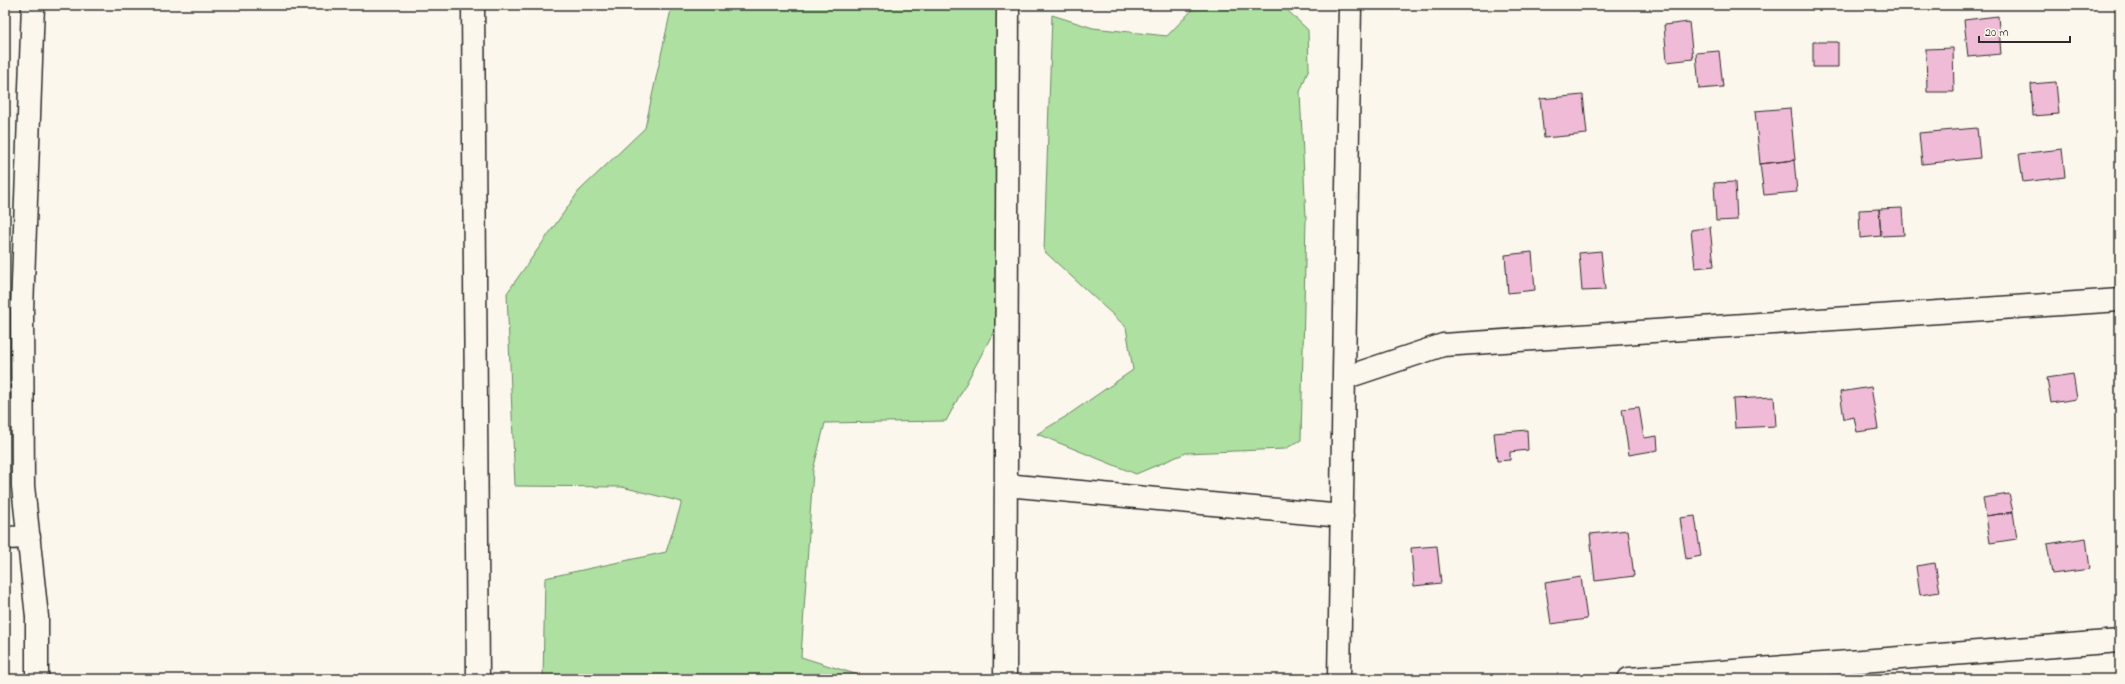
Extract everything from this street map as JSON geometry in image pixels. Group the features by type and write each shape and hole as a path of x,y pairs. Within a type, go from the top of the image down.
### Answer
{"street":[{"path":"33,5 22,310 23,486 37,617 37,679"},
{"path":"473,5 478,679"},
{"path":"1006,679 1008,5"},
{"path":"1339,679 1350,5"},
{"path":"1344,378 1443,345 2120,300"},
{"path":"1006,485 1342,516"},
{"path":"5,538 29,537"},
{"path":"1629,679 2120,641"}],"green space":[{"path":"672,5 1002,5 1010,301 946,421 825,423 813,470 801,657 871,679 543,679 545,578 666,552 682,502 622,487 515,486 507,293 579,191 645,128"},
{"path":"1197,5 1282,5 1308,30 1309,68 1300,92 1306,218 1301,440 1285,449 1186,453 1136,474 1037,434 1065,417 1133,370 1126,327 1044,251 1052,15 1093,28 1167,36"}],"building":[{"path":"1998,16 2001,54 1968,57 1964,20"},
{"path":"1689,22 1693,59 1667,62 1664,25"},
{"path":"1813,42 1838,42 1838,67 1813,67"},
{"path":"1953,48 1954,92 1927,92 1926,49"},
{"path":"1719,51 1723,87 1699,89 1696,53"},
{"path":"2056,82 2059,114 2033,116 2031,84"},
{"path":"1583,95 1587,134 1544,138 1540,99"},
{"path":"1790,108 1795,160 1760,164 1755,111"},
{"path":"1977,128 1980,158 1922,164 1919,133"},
{"path":"2062,149 2065,177 2023,182 2019,154"},
{"path":"1794,160 1797,192 1764,195 1760,164"},
{"path":"1735,182 1737,220 1716,221 1714,183"},
{"path":"1902,208 1904,235 1881,236 1879,209"},
{"path":"1879,209 1881,236 1860,238 1859,210"},
{"path":"1710,227 1714,266 1695,268 1691,230"},
{"path":"1601,251 1605,290 1582,291 1579,253"},
{"path":"1532,252 1535,290 1508,293 1505,255"},
{"path":"2073,374 2077,399 2051,403 2047,378"},
{"path":"1871,387 1878,429 1857,432 1854,417 1844,419 1840,392"},
{"path":"1774,397 1776,426 1735,428 1733,399"},
{"path":"1639,407 1644,438 1657,436 1658,450 1629,455 1622,409"},
{"path":"1527,430 1528,450 1510,452 1510,460 1497,461 1494,433"},
{"path":"2009,494 2013,512 1986,516 1983,498"},
{"path":"2013,512 2017,539 1990,543 1986,516"},
{"path":"1695,516 1701,556 1686,559 1680,518"},
{"path":"1628,530 1634,576 1595,581 1590,534"},
{"path":"2086,538 2090,569 2052,574 2047,544"},
{"path":"1437,546 1441,583 1414,586 1411,548"},
{"path":"1935,563 1940,592 1920,595 1916,566"},
{"path":"1581,577 1587,619 1551,624 1545,583"}]}
